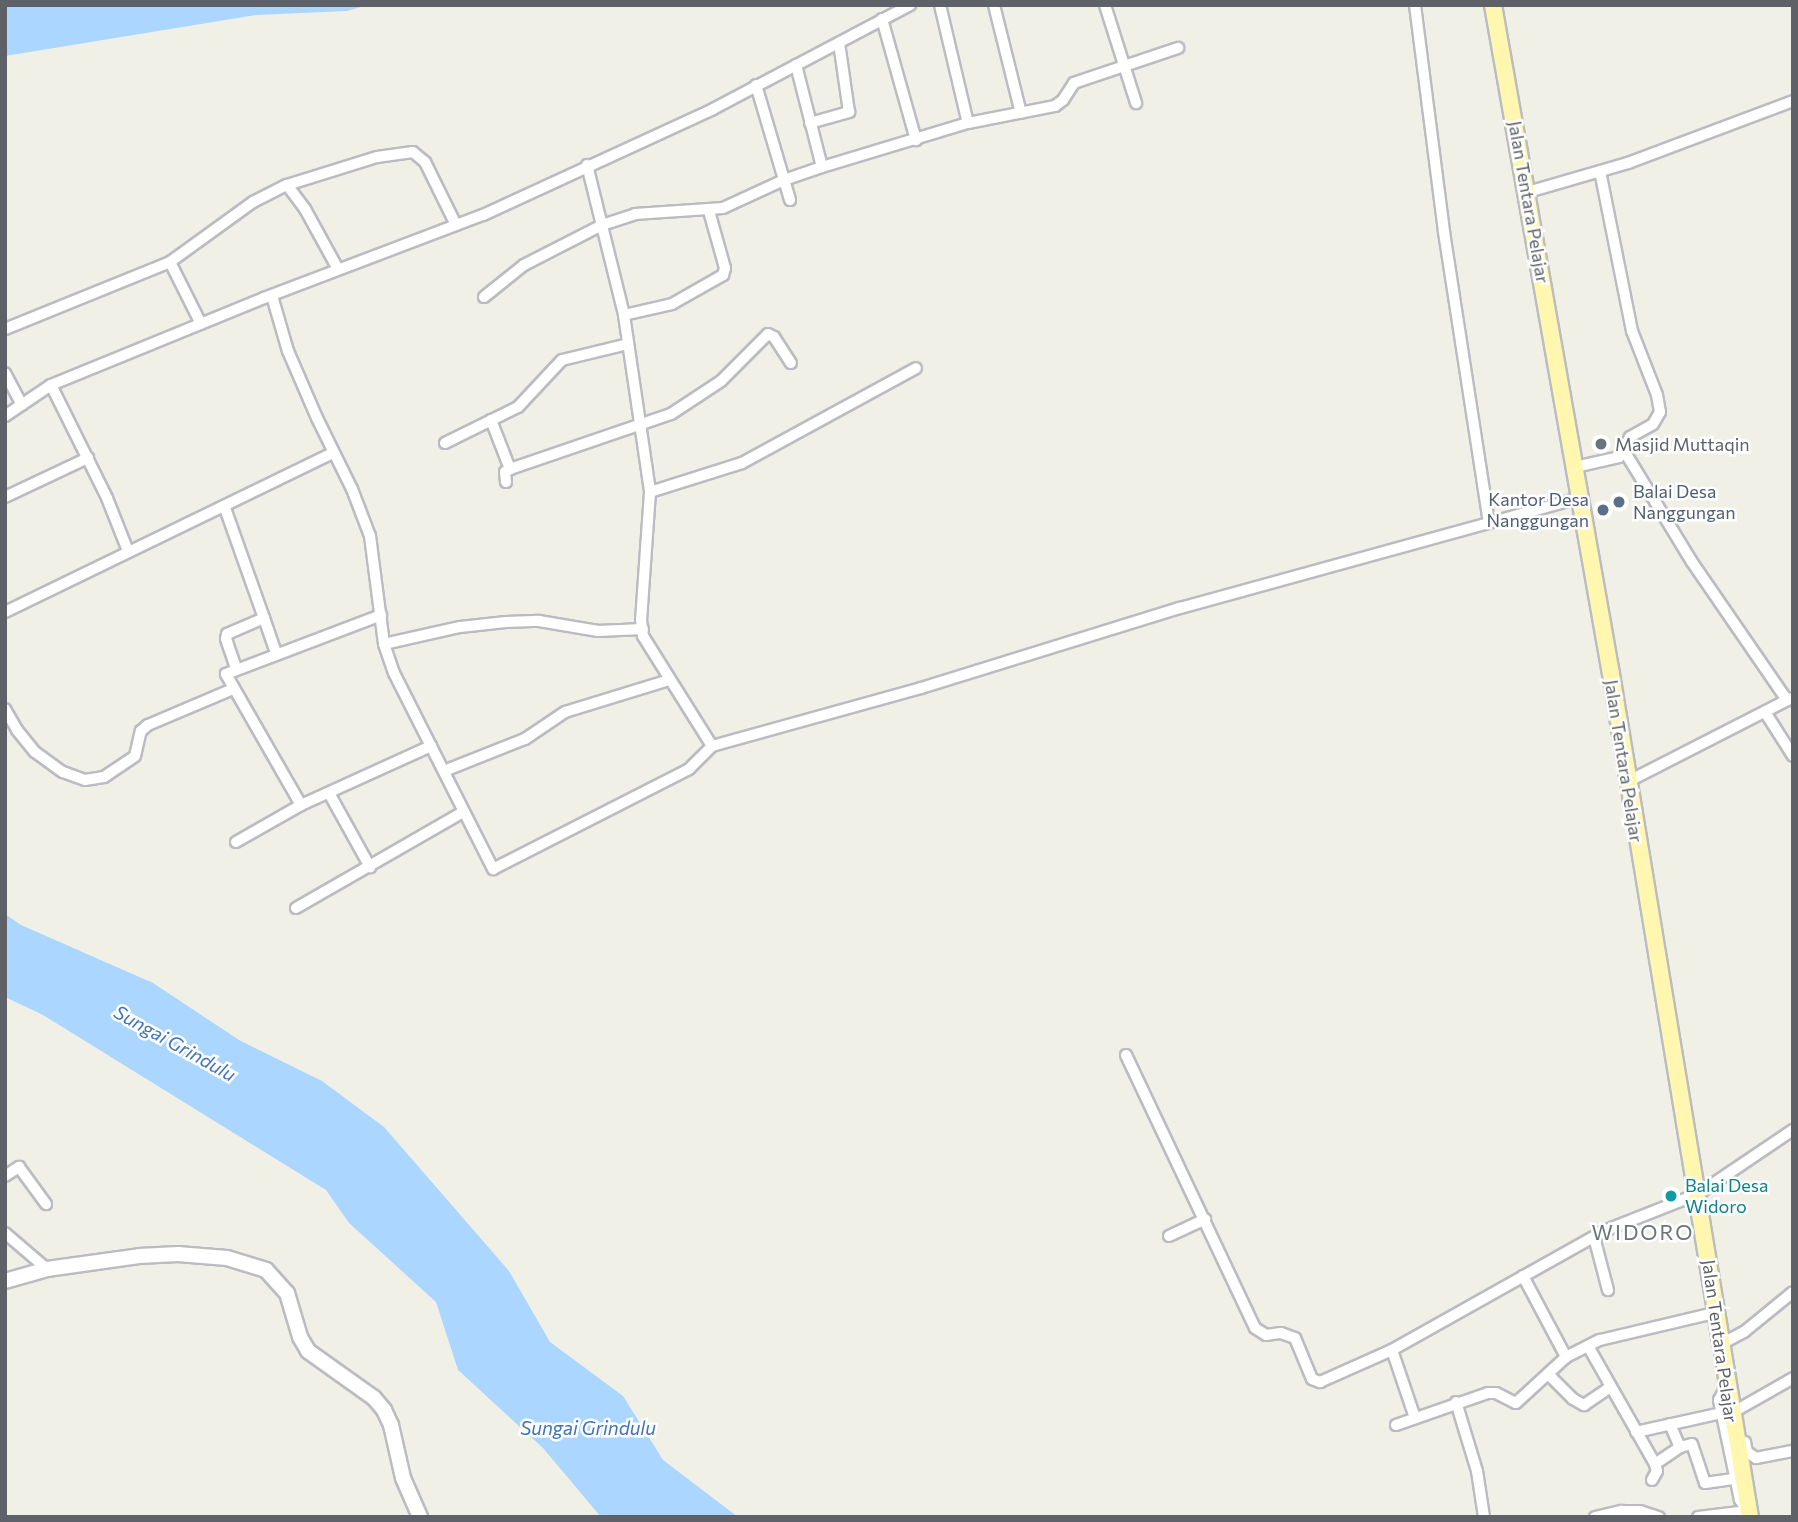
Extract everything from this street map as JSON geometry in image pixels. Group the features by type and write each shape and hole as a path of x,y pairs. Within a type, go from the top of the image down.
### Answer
{"main road":[{"name":"Jalan Tentara Pelajar","path":"1493,5 1575,467 1718,1312 1729,1382 1730,1413 1749,1514"}],"street":[{"path":"5,416 51,385 456,225 713,109 910,5"},
{"path":"940,5 968,123"},
{"path":"994,5 1021,113"},
{"path":"1105,5 1126,64 1136,103"},
{"path":"1415,5 1444,232 1489,522"},
{"path":"882,19 916,140"},
{"path":"810,123 849,112 839,43"},
{"path":"484,297 530,262 602,225 635,214 723,208 784,180 822,167 968,123 1060,103 1070,85 1178,48"},
{"path":"796,65 822,167"},
{"path":"756,85 790,200"},
{"path":"1528,192 1600,171 1793,101"},
{"path":"5,329 170,262 253,202 287,185 377,157 413,152 425,162 456,225"},
{"path":"587,165 624,315 650,492 643,629 669,680 712,746"},
{"path":"1575,467 1616,459 1630,437 1657,421 1660,406 1632,331 1600,171"},
{"path":"287,185 305,209 338,270"},
{"path":"624,315 673,304 723,275 725,268 709,211"},
{"path":"170,262 201,324"},
{"path":"272,296 288,351 352,489 370,536 384,644 394,673 490,867 494,869 690,769 712,746 909,692 1167,612 1580,498"},
{"path":"506,482 505,472 510,469 671,414 705,393 738,365 766,335 774,337 791,363"},
{"path":"445,443 518,407 562,360 628,344"},
{"path":"650,492 742,463 916,368"},
{"path":"5,373 22,405"},
{"path":"51,385 88,458 128,551"},
{"path":"491,420 510,469"},
{"path":"1623,449 1692,562 1790,698 1627,782"},
{"path":"5,612 128,551 225,508 333,453"},
{"path":"5,497 88,458"},
{"path":"225,508 276,652"},
{"path":"301,805 226,674 236,667 381,615"},
{"path":"236,667 226,639 227,634 264,618"},
{"path":"384,644 460,627 506,622 539,621 598,631 643,629"},
{"path":"444,771 525,739 565,712 669,680"},
{"path":"5,709 17,730 36,752 63,772 85,780 104,777 135,755 141,731 148,725 233,689"},
{"path":"1765,712 1793,756"},
{"path":"236,842 301,805 431,746"},
{"path":"329,793 370,867"},
{"path":"296,908 463,812"},
{"path":"1126,1055 1255,1328 1266,1335 1281,1333 1294,1338 1312,1379 1328,1380 1392,1350 1594,1237 1632,1218 1698,1194 1793,1130"},
{"path":"5,1176 19,1167 46,1204"},
{"path":"1169,1236 1205,1219"},
{"path":"5,1233 47,1269"},
{"path":"1594,1237 1608,1290"},
{"path":"5,1281 47,1269 139,1256 178,1254 227,1258 266,1270 287,1293 300,1337 309,1352 366,1391 384,1410 391,1425 403,1478 419,1517"},
{"path":"1523,1276 1566,1357"},
{"path":"1723,1343 1751,1327 1793,1292"},
{"path":"1396,1424 1456,1402 1496,1393 1516,1402 1566,1357 1588,1346 1619,1335 1718,1312"},
{"path":"1588,1346 1609,1388 1655,1464 1657,1471 1652,1480"},
{"path":"1392,1350 1415,1418"},
{"path":"1548,1374 1573,1399 1584,1405 1609,1388"},
{"path":"1636,1432 1730,1413 1793,1378"},
{"path":"1456,1402 1477,1471 1484,1517"},
{"path":"1730,1413 1751,1456 1765,1458 1793,1451"},
{"path":"1698,1517 1749,1514 1740,1500 1735,1479 1730,1413"},
{"path":"1670,1424 1680,1447"},
{"path":"1655,1464 1680,1447 1694,1446 1704,1483 1735,1479"},
{"path":"1595,1517 1640,1511 1659,1517"}],"water":[{"path":"5,5 368,5 347,11 256,15 5,56"},
{"name":"Sungai Grindulu","path":"5,914 21,925 153,983 239,1040 322,1081 384,1127 509,1271 550,1342 623,1396 663,1460 738,1517 601,1517 543,1448 458,1370 436,1302 349,1223 326,1190 43,1015 5,997"}],"place":[{"name":"Masjid Muttaqin","path":"1601,444"},
{"name":"Balai Desa Nanggungan","path":"1619,502"},
{"name":"Kantor Desa Nanggungan","path":"1603,510"},
{"name":"Balai Desa Widoro","path":"1671,1196"}],"district":[{"name":"WIDORO","path":"1643,1232"}]}
